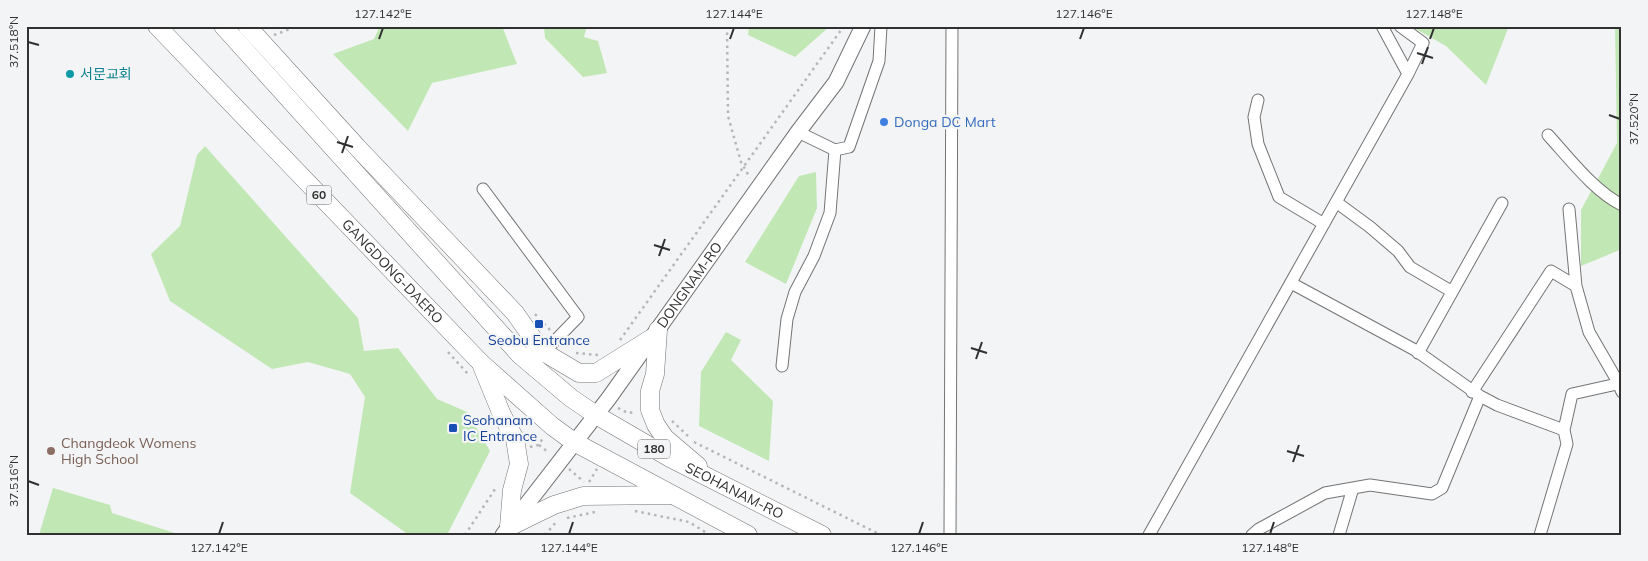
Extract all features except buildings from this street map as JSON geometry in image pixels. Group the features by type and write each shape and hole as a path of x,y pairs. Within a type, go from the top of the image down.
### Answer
{"main road":[{"name":"GANGDONG-DAERO","path":"157,26 481,363 552,426 574,442"},
{"path":"223,26 520,355 571,398 596,415"},
{"path":"247,26 357,147 515,314 543,353"},
{"name":"DONGNAM-RO","path":"506,531 596,415 798,132 836,82 863,26"},
{"path":"474,304 543,353 579,373 596,373 655,334"},
{"path":"655,334 655,374 650,391 650,410 656,425 665,438 679,448 713,480"},
{"path":"481,363 502,415 515,439 519,464 512,490 506,531"},
{"name":"SEOHANAM-RO","path":"596,415 670,458 822,535"},
{"name":"180","path":"574,442 748,535"},
{"path":"506,531 554,504 583,496 671,495"}],"street":[{"path":"798,132 834,150 848,147 879,61 881,26"},
{"path":"950,535 952,26"},
{"path":"1382,26 1408,74"},
{"path":"1149,535 1408,74 1423,43 1400,26"},
{"path":"1258,100 1254,117 1258,144 1279,197 1324,224"},
{"path":"1548,135 1588,178 1614,201 1622,205"},
{"path":"782,366 787,318 795,292 814,256 830,212 834,150"},
{"path":"483,188 578,317 543,353"},
{"path":"1336,202 1398,251 1410,267 1452,291"},
{"path":"1418,353 1502,203"},
{"path":"1540,535 1567,444 1564,430 1572,394 1619,382 1589,332 1576,286 1569,209"},
{"path":"1252,535 1259,529 1325,493 1370,485 1432,494 1442,488 1476,394 1552,271 1576,286"},
{"path":"1291,283 1418,353 1476,394 1496,405 1564,430"},
{"path":"1339,535 1353,488"}],"path":[{"path":"727,26 728,116 744,167 756,192"},
{"path":"615,348 844,26"},
{"path":"447,351 474,380"},
{"path":"572,353 600,355"},
{"path":"666,415 694,442 881,535"},
{"path":"464,535 499,483"},
{"path":"566,518 600,510"},
{"path":"633,511 689,522 710,535"},
{"path":"545,535 558,520"}],"green space":[{"path":"380,26 502,26 517,64 432,83 408,131 333,54 374,39"},
{"path":"544,26 587,26 584,37 598,41 607,73 583,77 545,38"},
{"path":"749,26 830,26 795,57 748,35"},
{"path":"1415,26 1509,26 1486,85 1446,46 1414,28"},
{"path":"1615,26 1622,26 1622,249 1581,266 1581,210 1617,143"},
{"path":"205,146 358,318 364,351 398,348 437,399 467,412 490,451 447,535 409,535 350,493 365,397 350,374 308,362 272,369 170,301 151,254 180,226 197,155"},
{"path":"816,172 817,208 786,284 745,262 799,176"},
{"path":"726,332 741,340 731,360 773,401 769,461 699,426 701,372"},
{"path":"53,488 110,505 112,513 181,535 39,535"}],"place":[{"name":"서문교회","path":"70,74"},
{"name":"Donga DC Mart","path":"884,122"},
{"name":"Seobu Entrance","path":"539,324"},
{"name":"Seohanam IC Entrance","path":"453,428"},
{"name":"Changdeok Womens High School","path":"51,451"}]}
